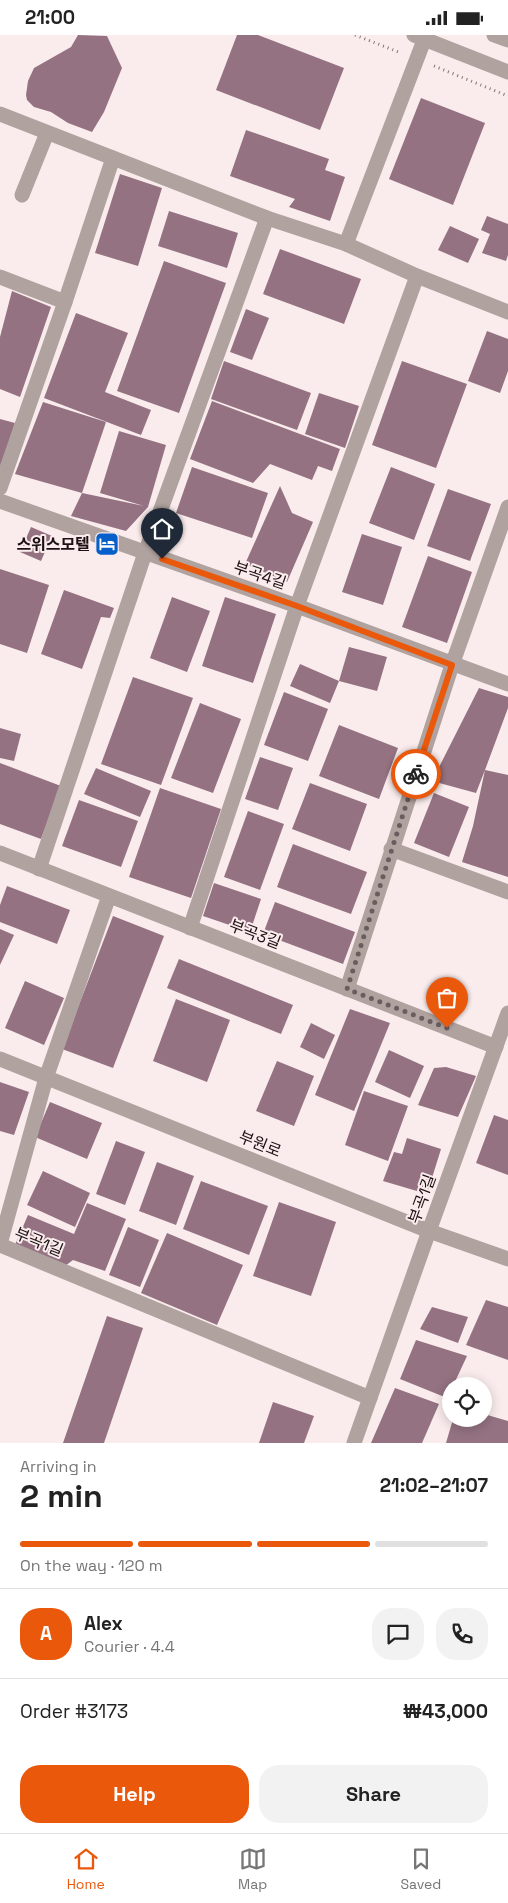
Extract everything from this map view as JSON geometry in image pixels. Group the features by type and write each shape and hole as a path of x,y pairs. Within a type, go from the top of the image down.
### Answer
{"street":[{"path":"494,35 508,40"},
{"path":"346,244 422,36 508,73"},
{"path":"0,114 267,218 346,244 417,276 508,312"},
{"path":"22,195 47,133"},
{"path":"0,488 113,158"},
{"path":"39,869 146,553 267,218"},
{"path":"190,928 297,606 417,276"},
{"path":"0,277 65,302"},
{"name":"부곡4길","path":"0,501 297,606 508,685"},
{"path":"347,989 452,665 508,507"},
{"path":"391,849 508,892"},
{"name":"부곡3길","path":"0,853 496,1047"},
{"path":"0,1244 46,1078 109,896"},
{"name":"부곡1길","path":"354,1443 508,1013"},
{"name":"부원로","path":"0,1059 429,1231 508,1259"},
{"name":"부곡1길","path":"0,1244 370,1398"}],"building":[{"path":"78,35 107,36 122,68 104,112 92,132 68,123 51,112 34,107 27,100 26,95 28,81 34,68 71,47"},
{"path":"237,35 258,35 344,68 320,130 216,90"},
{"path":"421,98 485,123 453,205 389,179"},
{"path":"246,130 329,159 325,170 345,177 330,221 289,207 295,199 230,176"},
{"path":"120,174 162,188 138,266 95,253"},
{"path":"169,211 238,233 227,268 158,246"},
{"path":"487,216 508,224 508,255 506,261 482,253 490,234 481,230"},
{"path":"450,226 479,239 468,263 438,250"},
{"path":"280,249 361,279 344,324 263,294"},
{"path":"164,261 226,283 179,413 117,391"},
{"path":"12,291 51,307 20,397 0,389 0,337"},
{"path":"246,309 269,318 252,360 230,352"},
{"path":"76,313 128,333 105,392 151,410 141,435 44,398"},
{"path":"487,331 508,339 508,371 500,393 468,381"},
{"path":"224,361 311,393 297,430 211,399"},
{"path":"402,361 467,384 436,468 372,445"},
{"path":"319,393 359,406 345,448 305,434"},
{"path":"212,401 340,449 332,471 318,466 312,480 270,464 253,483 190,459"},
{"path":"43,402 106,422 82,493 15,474"},
{"path":"0,419 15,423 0,469"},
{"path":"119,431 166,445 148,507 126,531 71,516 82,493 144,506 100,493"},
{"path":"192,467 268,493 252,538 176,513"},
{"path":"391,467 435,484 414,540 369,523"},
{"path":"280,486 292,513 313,522 287,582 245,564"},
{"path":"448,489 491,504 470,561 427,546"},
{"path":"31,527 52,536 41,561 20,552"},
{"path":"362,534 402,547 383,605 342,592"},
{"path":"428,556 472,572 447,643 402,627"},
{"path":"0,569 49,585 27,653 0,644"},
{"path":"64,590 114,608 110,618 101,617 82,669 41,654"},
{"path":"172,597 210,611 187,672 150,658"},
{"path":"225,597 276,614 253,683 202,666"},
{"path":"349,647 387,657 377,691 339,681"},
{"path":"300,664 339,681 330,703 290,686"},
{"path":"133,677 193,698 161,785 101,764"},
{"path":"479,688 508,697 508,708 476,793 432,781"},
{"path":"284,692 328,709 308,761 264,745"},
{"path":"200,703 241,719 213,793 171,778"},
{"path":"339,725 398,748 379,799 319,776"},
{"path":"0,728 21,734 14,761 0,758"},
{"path":"260,757 293,768 278,810 245,799"},
{"path":"0,763 61,786 41,839 0,824"},
{"path":"96,768 151,791 140,817 84,794"},
{"path":"485,770 508,775 508,877 462,862 473,826"},
{"path":"310,783 367,804 350,851 292,829"},
{"path":"160,788 221,809 191,898 129,877"},
{"path":"434,793 469,807 449,857 414,843"},
{"path":"79,800 138,821 121,867 62,846"},
{"path":"248,811 284,824 260,890 224,877"},
{"path":"293,844 367,872 351,914 277,887"},
{"path":"214,883 261,899 250,932 203,916"},
{"path":"7,886 70,910 57,944 0,922 0,905"},
{"path":"275,902 355,932 343,964 263,934"},
{"path":"113,916 164,936 113,1068 62,1049"},
{"path":"0,929 14,935 0,965"},
{"path":"179,959 293,1005 281,1034 167,988"},
{"path":"25,981 64,998 44,1045 5,1028"},
{"path":"176,999 230,1020 207,1082 153,1061"},
{"path":"350,1009 390,1023 354,1111 315,1095"},
{"path":"311,1023 335,1035 324,1059 300,1047"},
{"path":"389,1050 424,1066 410,1098 375,1082"},
{"path":"277,1061 314,1076 294,1126 256,1111"},
{"path":"446,1067 476,1076 458,1117 418,1105 434,1068"},
{"path":"0,1082 29,1092 14,1135 0,1131"},
{"path":"364,1091 408,1106 388,1161 345,1145"},
{"path":"50,1102 102,1123 87,1159 35,1137"},
{"path":"494,1115 508,1120 508,1175 476,1163"},
{"path":"407,1138 441,1149 427,1194 383,1181 394,1152 402,1154"},
{"path":"116,1141 145,1152 125,1205 96,1194"},
{"path":"157,1162 194,1176 176,1225 139,1211"},
{"path":"43,1171 90,1193 75,1227 27,1205"},
{"path":"201,1181 268,1206 249,1255 183,1229"},
{"path":"279,1202 336,1222 311,1296 253,1276"},
{"path":"87,1203 126,1219 105,1271 73,1260 65,1266 15,1245 28,1215 74,1234"},
{"path":"128,1227 159,1240 140,1287 109,1275"},
{"path":"167,1233 243,1265 217,1325 141,1293"},
{"path":"486,1300 508,1307 508,1360 466,1345"},
{"path":"432,1307 468,1317 458,1343 420,1329"},
{"path":"107,1316 143,1328 104,1443 63,1443"},
{"path":"416,1340 467,1356 457,1377 442,1377 442,1396 400,1379"},
{"path":"395,1388 439,1404 422,1443 371,1443"},
{"path":"273,1402 314,1416 304,1443 259,1443"},
{"path":"492,1416 508,1421 508,1443 446,1443 451,1427 492,1427"}],"way so far":[{"path":"416,774 347,989 447,1028"}],"place":[{"name":"스위스모텔","path":"107,544"}],"route":[{"path":"162,559 297,606 452,665 416,774"}]}
